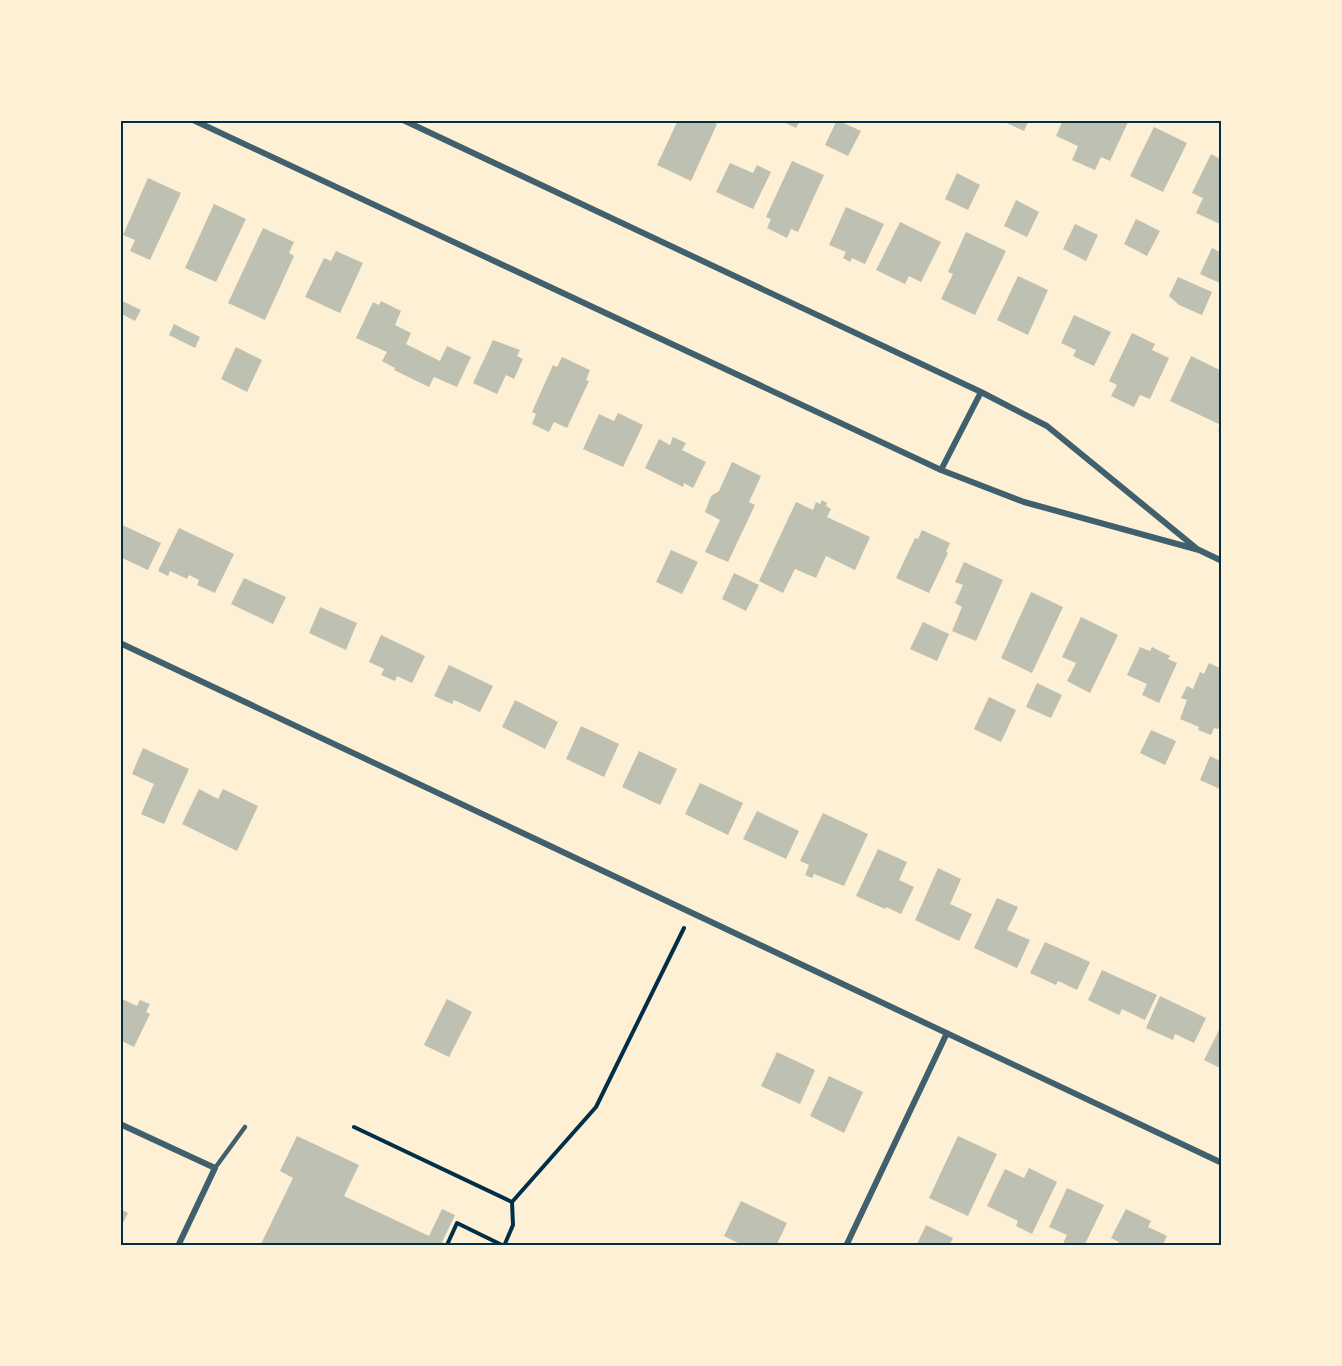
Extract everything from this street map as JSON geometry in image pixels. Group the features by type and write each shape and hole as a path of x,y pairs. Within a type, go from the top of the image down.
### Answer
{"street":[{"path":"194,120 941,470 1024,502 1199,550 1222,561"},
{"path":"403,120 981,392 1047,426 1199,550"},
{"path":"941,470 981,392"},
{"path":"120,643 1222,1163"},
{"path":"846,1246 947,1033"},
{"path":"120,1124 215,1168 178,1246"}],"lane":[{"path":"215,1168 245,1126"}],"path":[{"path":"447,1245 457,1223 504,1246 513,1225 512,1202 596,1107 684,928"},
{"path":"354,1126 512,1202"}],"building":[{"path":"678,120 708,120 717,124 691,181 657,165"},
{"path":"780,120 800,120 796,128"},
{"path":"837,120 861,131 848,156 825,145"},
{"path":"1000,120 1029,120 1024,131"},
{"path":"1063,120 1129,120 1110,161 1101,157 1095,170 1072,160 1078,146 1056,136"},
{"path":"1154,127 1187,143 1163,192 1130,176"},
{"path":"1211,154 1222,160 1222,225 1196,213 1203,198 1192,193"},
{"path":"792,161 824,175 798,232 791,229 787,238 767,228 771,219 766,217"},
{"path":"730,163 753,173 757,165 771,172 753,209 716,192"},
{"path":"957,173 980,185 968,210 945,199"},
{"path":"148,178 181,193 150,260 130,251 135,240 123,235"},
{"path":"1016,200 1039,212 1027,237 1004,226"},
{"path":"214,204 246,219 216,282 185,268"},
{"path":"846,207 884,224 865,264 852,258 850,262 843,258 846,252 829,245"},
{"path":"1136,219 1160,231 1147,256 1124,244"},
{"path":"900,222 941,242 921,282 909,276 905,284 876,270"},
{"path":"1075,224 1098,235 1086,261 1063,249"},
{"path":"263,228 294,242 289,253 294,256 265,320 228,303"},
{"path":"966,232 1006,251 975,315 941,299 953,274 948,272"},
{"path":"1212,248 1222,253 1222,284 1200,274"},
{"path":"336,251 363,263 340,313 305,297 324,258 331,261"},
{"path":"1018,276 1048,290 1028,335 997,320"},
{"path":"1178,277 1212,292 1202,315 1179,305 1169,296"},
{"path":"120,300 141,310 135,321 120,313"},
{"path":"381,301 401,311 395,325 411,333 406,344 440,361 447,346 471,357 457,387 434,377 429,387 394,370 395,368 382,361 387,352 356,338 373,302 379,305"},
{"path":"1074,315 1111,332 1094,366 1073,356 1076,350 1061,343"},
{"path":"174,324 200,337 195,348 169,335"},
{"path":"1132,333 1155,344 1152,350 1169,358 1150,399 1140,395 1134,407 1111,396 1117,385 1109,381"},
{"path":"493,340 520,350 517,356 523,359 514,379 506,375 497,394 473,383"},
{"path":"236,347 262,360 247,392 221,379"},
{"path":"1191,356 1222,371 1222,432 1218,431 1221,425 1170,401"},
{"path":"562,357 590,370 586,380 589,381 567,428 554,422 549,432 532,424 536,414 532,412 553,365 557,367"},
{"path":"618,413 643,425 623,467 583,449 599,414 614,421"},
{"path":"673,437 686,443 682,450 706,462 693,488 684,483 683,487 645,468 659,439 670,445"},
{"path":"732,462 761,476 749,502 755,505 728,562 705,552 720,520 705,512 711,496 719,491"},
{"path":"822,500 831,509 827,517 870,537 855,570 826,556 816,578 795,569 783,593 759,581 796,502 813,510 816,502 820,504"},
{"path":"120,524 161,543 148,570 120,557"},
{"path":"179,528 234,554 215,593 197,585 199,580 189,575 187,579 170,571 168,576 158,571"},
{"path":"922,530 950,543 946,552 948,553 929,593 896,578 915,538 918,539"},
{"path":"671,550 698,562 682,594 656,582"},
{"path":"964,562 1003,580 976,641 952,631 962,607 955,603 963,585 955,582"},
{"path":"734,573 759,585 746,611 722,599"},
{"path":"244,578 286,597 273,624 231,604"},
{"path":"1031,592 1063,607 1032,673 1001,658"},
{"path":"320,607 357,623 346,650 309,633"},
{"path":"1081,617 1118,635 1090,693 1067,681 1076,663 1062,657"},
{"path":"923,622 949,634 937,661 910,649"},
{"path":"381,635 425,656 412,683 397,676 395,681 381,675 384,669 369,662"},
{"path":"1140,647 1150,651 1152,647 1170,656 1168,659 1177,663 1159,703 1142,695 1147,684 1127,675"},
{"path":"1209,663 1222,669 1222,720 1218,729 1214,728 1211,735 1180,719 1187,700 1181,698 1187,686 1193,689 1200,672 1204,674"},
{"path":"449,665 493,686 480,712 454,700 452,704 434,696"},
{"path":"1037,683 1062,695 1051,718 1026,707"},
{"path":"989,697 1016,710 1001,742 974,729"},
{"path":"515,700 558,722 545,749 502,727"},
{"path":"581,726 619,744 604,777 566,759"},
{"path":"1151,730 1176,741 1165,765 1140,753"},
{"path":"143,748 189,769 164,824 141,814 154,784 132,774"},
{"path":"639,751 677,769 660,805 622,787"},
{"path":"1210,756 1222,762 1222,790 1200,780"},
{"path":"700,783 743,803 728,835 685,814"},
{"path":"199,789 218,799 223,789 258,806 237,851 182,824"},
{"path":"757,811 799,831 786,859 743,839"},
{"path":"823,813 868,834 844,886 814,874 812,878 805,875 809,865 800,861"},
{"path":"878,849 907,862 899,880 914,887 901,914 856,896"},
{"path":"938,868 961,879 950,904 972,914 959,941 915,920"},
{"path":"997,898 1018,907 1007,930 1030,940 1017,968 974,948"},
{"path":"1045,942 1090,962 1077,990 1058,981 1056,985 1030,973"},
{"path":"1102,970 1157,995 1145,1020 1122,1009 1119,1015 1088,1000"},
{"path":"1160,996 1206,1018 1194,1043 1175,1034 1173,1040 1146,1028"},
{"path":"120,998 137,1006 140,1000 150,1004 146,1012 150,1014 134,1047 120,1040"},
{"path":"447,999 472,1012 449,1057 424,1045"},
{"path":"1219,1030 1222,1031 1222,1069 1204,1060"},
{"path":"777,1052 815,1070 800,1104 761,1086"},
{"path":"829,1076 863,1092 844,1133 810,1116"},
{"path":"297,1136 359,1165 344,1196 429,1236 442,1209 455,1215 442,1242 450,1246 260,1246 293,1178 280,1171"},
{"path":"958,1136 997,1154 968,1216 929,1198"},
{"path":"1029,1168 1057,1182 1032,1234 1016,1226 1018,1221 987,1206 1005,1169 1024,1178"},
{"path":"1067,1188 1104,1205 1084,1246 1062,1246 1067,1235 1049,1227"},
{"path":"741,1201 787,1223 776,1246 744,1246 724,1236"},
{"path":"120,1209 128,1213 120,1229"},
{"path":"1126,1209 1151,1221 1148,1227 1167,1236 1162,1246 1117,1246 1119,1242 1111,1238"},
{"path":"926,1225 953,1238 949,1246 916,1246"}]}
